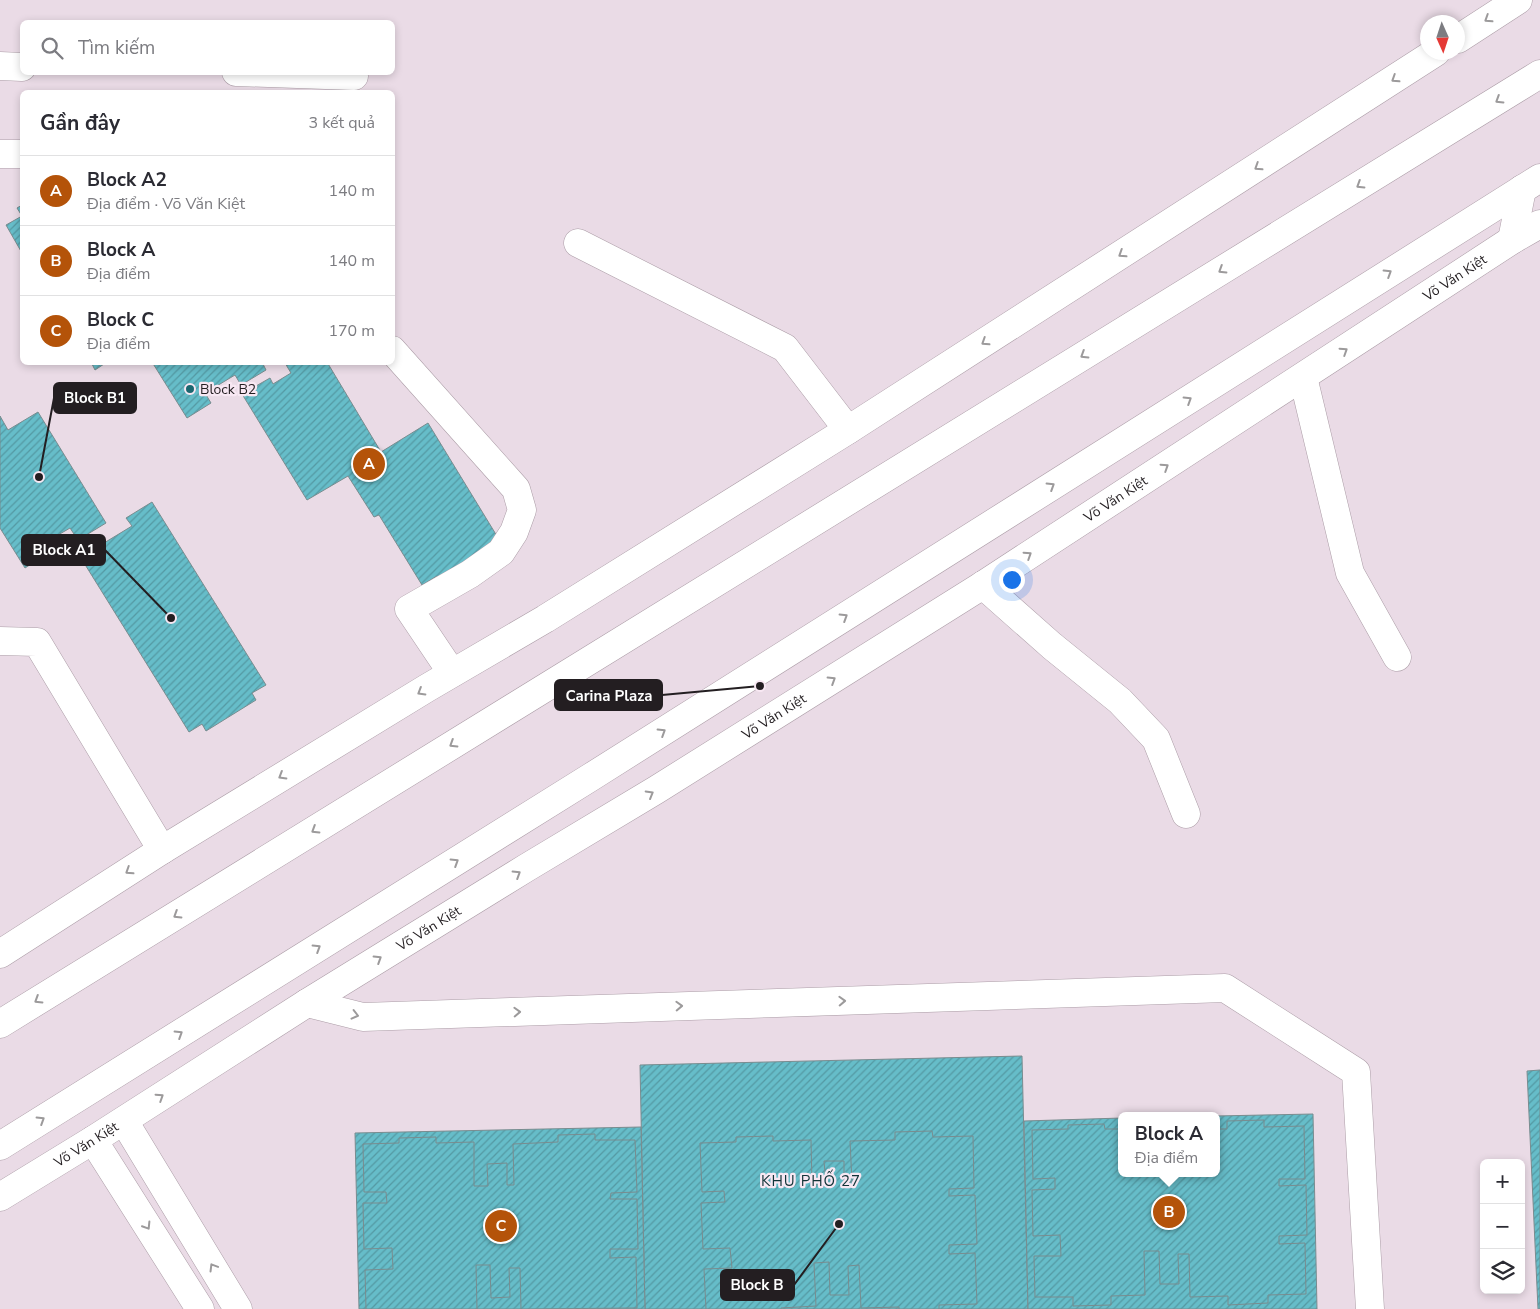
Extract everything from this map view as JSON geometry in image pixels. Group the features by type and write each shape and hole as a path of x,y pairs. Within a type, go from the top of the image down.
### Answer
{"main road":[{"path":"1465,34 1518,0"},
{"path":"0,954 162,850 452,673 545,619 848,430 1424,60"},
{"path":"0,66 20,67"},
{"path":"0,1024 1540,74"},
{"path":"324,75 354,76"},
{"path":"0,154 20,154"},
{"path":"1512,240 1531,183"},
{"path":"0,1146 608,766 1531,183"},
{"name":"Võ Văn Kiệt","path":"0,1197 526,868 656,790 983,584 1512,240 1540,224"},
{"path":"578,243 785,348 848,430"},
{"path":"395,353 516,489 522,510 514,532 501,552 470,574 409,609 452,673"},
{"path":"1303,377 1350,573 1397,657"},
{"path":"983,584 1052,646 1120,702 1156,739 1186,814"},
{"path":"0,641 38,642 162,850"},
{"path":"307,1004 364,1017 1225,988 1356,1072 1370,1309"},
{"path":"124,1121 238,1309"},
{"path":"93,1140 200,1309"},
{"path":"130,1198 160,1180"}],"building":[{"path":"20,217 20,250 6,225"},
{"path":"92,365 102,365 95,370"},
{"name":"Block B2","path":"154,365 264,365 266,370 241,385 235,375 205,393 211,403 187,418"},
{"path":"286,365 329,365 381,452 428,423 500,541 441,583 437,576 422,585 379,515 374,517 348,476 307,500 242,394 270,378 273,384 291,373"},
{"path":"38,412 106,523 78,540 70,528 41,545 47,554 25,568 0,528 0,416 8,430"},
{"path":"152,502 266,685 252,693 256,700 206,731 202,724 189,732 76,550 100,536 104,543 132,526 126,518"},
{"path":"1022,1056 1028,1309 645,1309 640,1065"},
{"path":"1540,1070 1540,1309 1538,1309 1527,1071"},
{"path":"1313,1114 1317,1309 1028,1309 1024,1121 1118,1118 1118,1177 1220,1177 1220,1116"},
{"path":"1264,1120 1264,1127 1304,1126 1305,1179 1279,1179 1279,1186 1306,1185 1307,1235 1279,1236 1279,1244 1305,1243 1306,1294 1268,1295 1268,1303 1228,1305 1228,1296 1190,1297 1189,1254 1178,1254 1179,1284 1160,1284 1159,1251 1144,1251 1145,1295 1111,1296 1111,1305 1073,1306 1073,1297 1035,1297 1034,1256 1061,1256 1060,1235 1033,1236 1032,1190 1055,1189 1055,1178 1033,1179 1032,1130 1068,1129 1068,1125 1104,1124 1105,1129 1118,1129 1118,1177 1220,1177 1220,1129 1227,1129 1227,1121"},
{"path":"641,1127 645,1309 359,1309 355,1133"},
{"path":"932,1131 933,1137 973,1136 974,1188 949,1189 949,1196 975,1195 977,1244 949,1245 949,1254 975,1253 977,1304 939,1305 939,1309 861,1308 859,1265 848,1266 849,1295 830,1295 829,1262 814,1263 816,1306 781,1309 706,1309 704,1269 732,1268 730,1248 703,1249 701,1203 725,1202 724,1191 702,1192 700,1143 736,1142 736,1137 773,1136 773,1141 811,1140 812,1185 826,1184 824,1161 844,1161 844,1182 852,1182 850,1141 895,1140 895,1132"},
{"path":"595,1134 595,1140 635,1140 637,1192 611,1193 610,1199 637,1199 638,1249 610,1249 610,1258 636,1257 637,1308 521,1309 520,1268 509,1268 510,1297 491,1298 490,1265 476,1265 477,1309 366,1309 365,1270 393,1269 392,1248 364,1249 363,1203 387,1203 386,1192 364,1192 363,1144 399,1143 399,1138 436,1137 436,1143 474,1142 474,1186 488,1186 487,1164 507,1163 507,1185 514,1185 513,1144 558,1142 558,1135"}],"place":[{"name":"Block B2","path":"190,389"},
{"name":"Block A2","path":"369,464"},
{"name":"Block B1","path":"39,477"},
{"name":"Block A1","path":"171,618"},
{"name":"Carina Plaza","path":"760,686"},
{"name":"Block A","path":"1169,1212"},
{"name":"Block B","path":"839,1224"},
{"name":"Block C","path":"501,1226"}],"district":[{"name":"KHU PHỐ 27","path":"811,1181"}]}
